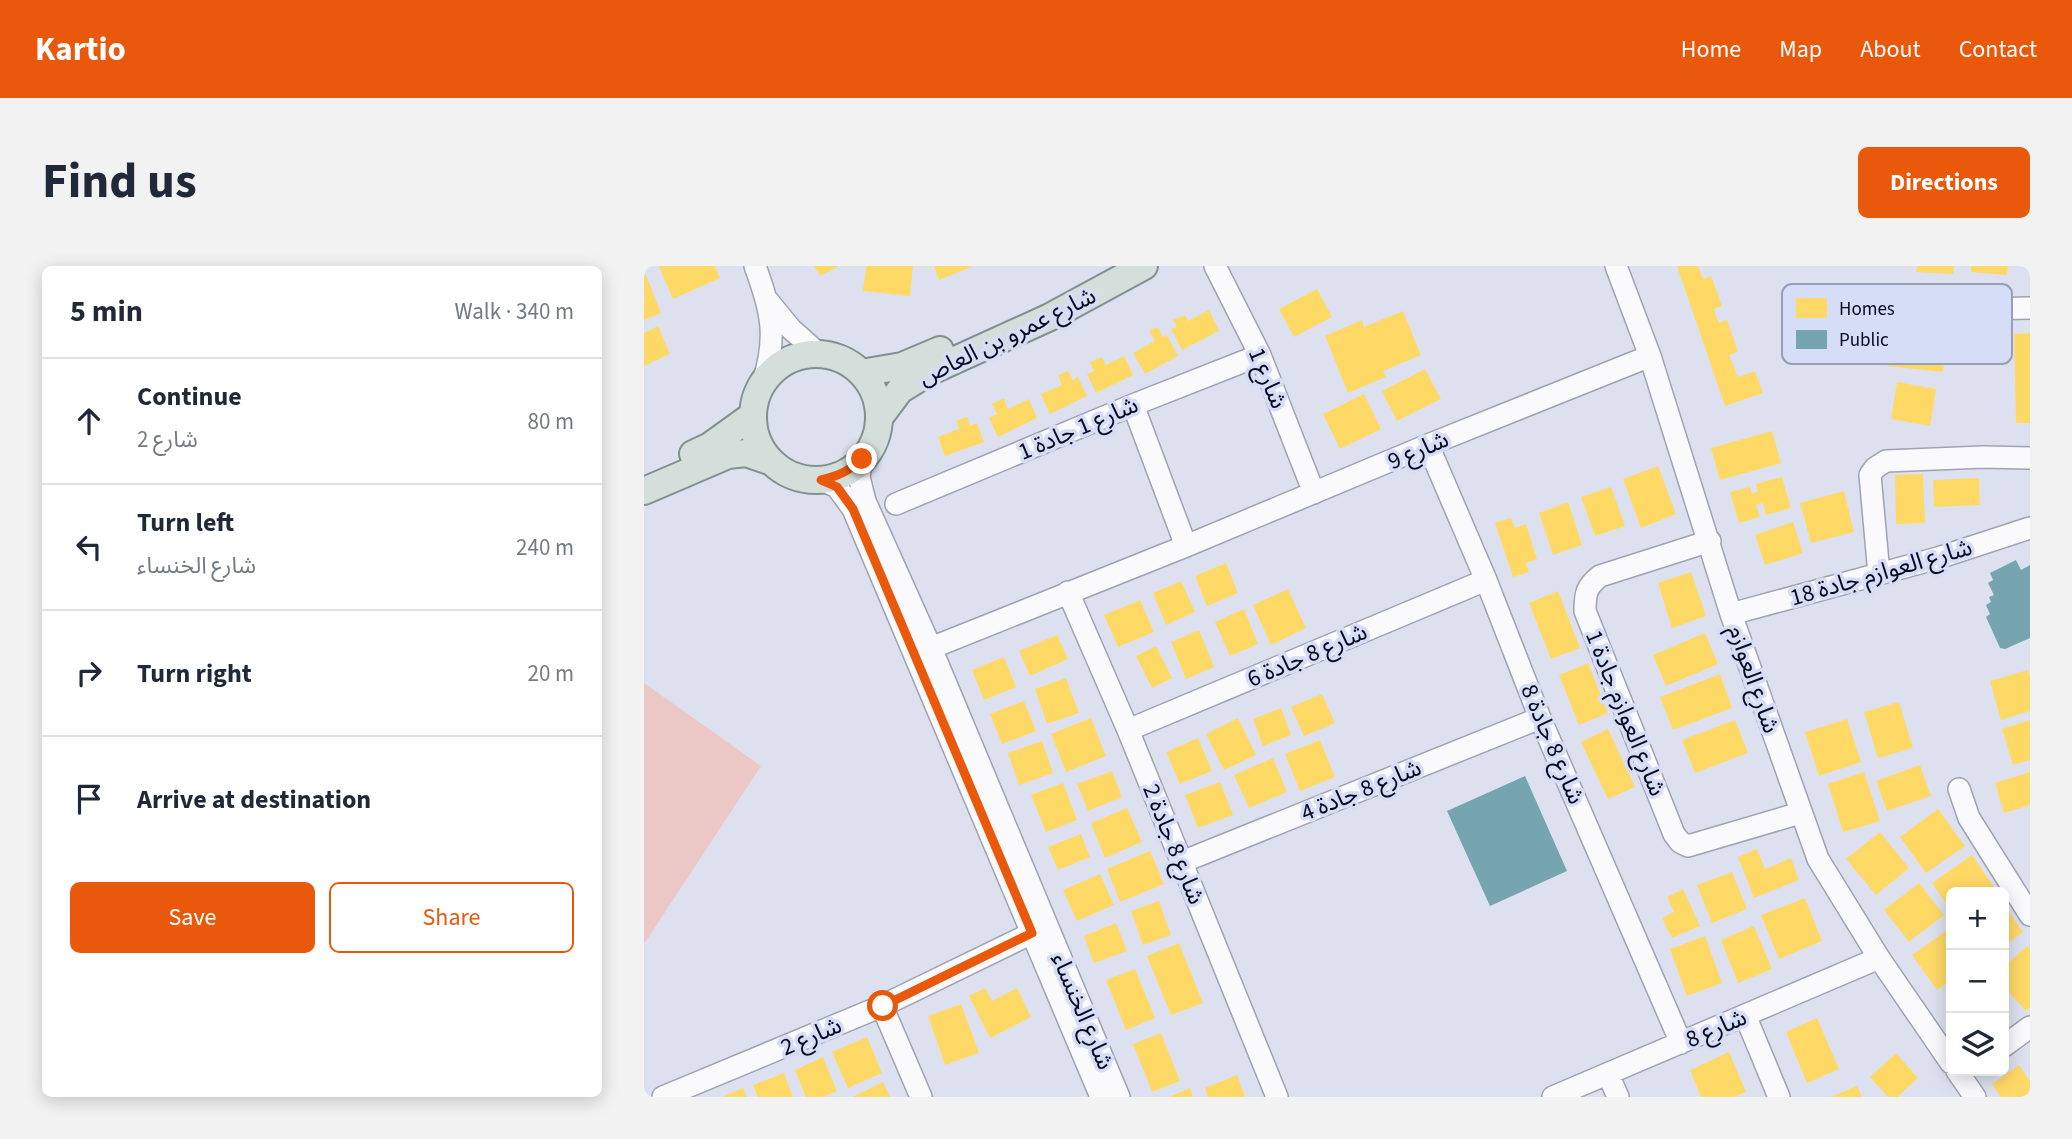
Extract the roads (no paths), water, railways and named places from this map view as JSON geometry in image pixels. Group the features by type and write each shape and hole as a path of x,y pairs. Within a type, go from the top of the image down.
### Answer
{"main road":[{"name":"شارع عمرو بن العاص","path":"861,373 902,366 934,353 1041,302 1107,266"},
{"name":"شارع عمرو بن العاص","path":"879,418 900,390 931,371 1050,317 1144,266"},
{"path":"644,491 728,455 746,453 772,462 794,476 821,480 850,470 862,459 874,440 879,418 877,401 871,386 861,373 842,359 819,354 797,356 778,366 763,382 753,415 757,441 772,462"},
{"path":"644,475 710,446 753,415"}],"street":[{"path":"754,266 772,320 770,362 763,382"},
{"name":"شارع 1","path":"1215,266 1260,355 1314,494"},
{"name":"شارع العوازم","path":"1616,266 1650,356 1731,614 1818,859 1879,958 1946,1052"},
{"path":"767,300 791,329 819,354"},
{"path":"2012,308 2030,308"},
{"name":"شارع 1 جادة 1","path":"897,504 1260,355"},
{"name":"شارع 9","path":"931,648 1650,356"},
{"path":"1133,405 1186,546"},
{"name":"شارع 8 جادة 8","path":"1428,444 1541,718 1681,1043"},
{"path":"1879,574 1870,475 1875,468 1886,461 2030,458"},
{"name":"شارع الخنساء","path":"862,459 859,477 865,501 931,648 1119,1097"},
{"name":"شارع الخنساء","path":"821,480 837,487 853,509 1101,1097"},
{"name":"شارع العوازم جادة 18","path":"1731,614 1879,574 2030,528"},
{"name":"شارع العوازم جادة 1","path":"1710,541 1600,576 1589,584 1585,593 1585,611 1674,834 1680,842 1688,846 1800,813"},
{"name":"شارع 8 جادة 6","path":"1128,730 1486,580"},
{"name":"شارع 8 جادة 2","path":"1068,592 1128,730 1277,1097"},
{"name":"شارع 8 جادة 4","path":"1182,862 1541,718"},
{"path":"1959,789 1969,818 2030,915"},
{"name":"شارع 2","path":"663,1097 883,1006 1032,933"},
{"name":"شارع 8","path":"1553,1097 1879,958"},
{"path":"883,1006 921,1097"},
{"path":"1745,1015 1779,1097"},
{"path":"2009,1042 2030,1027"},
{"path":"1608,1074 1618,1097"},
{"name":"شارع العوازم","path":"1963,1076 1975,1097"}]}
